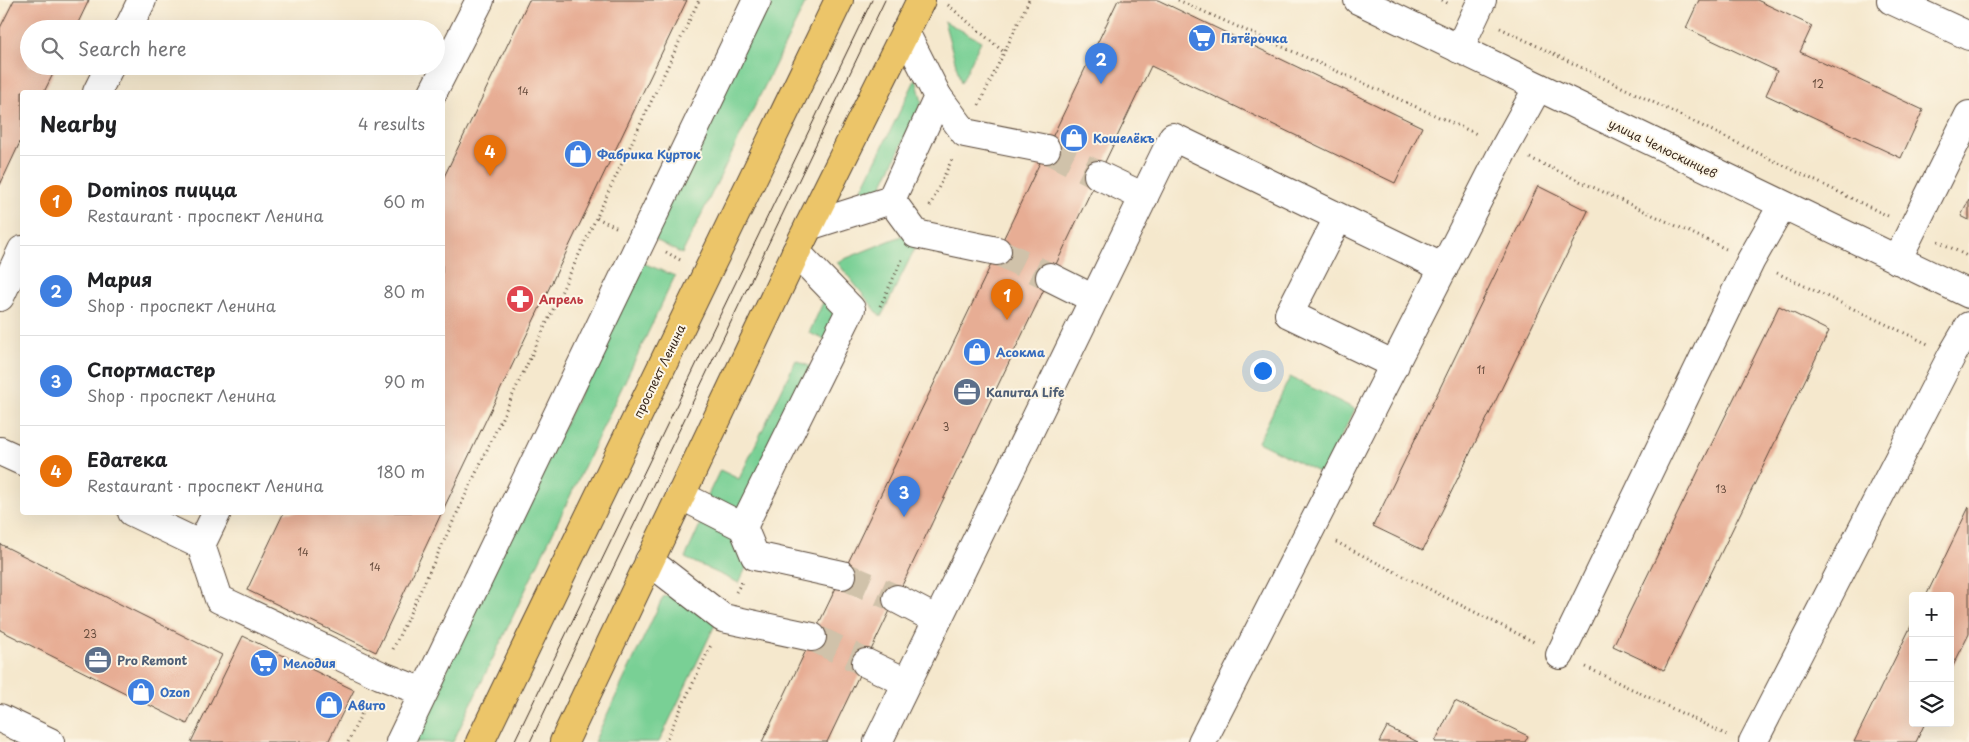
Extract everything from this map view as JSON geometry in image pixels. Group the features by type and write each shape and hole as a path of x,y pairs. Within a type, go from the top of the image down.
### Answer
{"main road":[{"name":"проспект Ленина","path":"480,742 839,0"},
{"path":"564,742 808,226 921,0"}],"street":[{"path":"132,20 142,0"},
{"path":"445,69 480,0"},
{"path":"400,742 756,0"},
{"name":"улица Челюскинцев","path":"1358,0 1782,206 1969,294"},
{"path":"1891,0 1969,36"},
{"path":"1460,49 1478,8"},
{"path":"905,32 938,97 966,133 1046,150"},
{"path":"99,90 106,75"},
{"path":"434,90 442,75"},
{"path":"1202,742 1505,147 1538,87"},
{"path":"808,226 891,200 938,97"},
{"path":"1898,260 1969,114"},
{"path":"878,742 1173,137 1444,268"},
{"path":"1098,175 1144,197"},
{"path":"891,200 916,234 997,251"},
{"path":"1560,655 1751,260 1782,206"},
{"path":"1338,218 1289,314 1395,365"},
{"path":"742,527 850,310 796,252"},
{"path":"0,297 20,254"},
{"path":"1050,277 1094,299"},
{"path":"1743,740 1969,326"},
{"path":"0,451 20,460"},
{"path":"680,495 742,527 755,556 842,575"},
{"path":"138,515 201,545"},
{"path":"216,515 201,545 219,599 380,675 423,692"},
{"path":"649,561 723,618 812,637"},
{"path":"897,599 937,620"},
{"path":"866,663 906,682"},
{"path":"0,718 50,742"}],"path":[{"path":"348,742 699,0"},
{"path":"950,0 947,5 1005,53"},
{"path":"1178,0 1505,147 1952,355"},
{"path":"1442,0 1478,8 1969,257"},
{"path":"663,250 686,263"},
{"path":"1311,530 1560,655 1743,740"}],"green space":[{"path":"766,0 807,0 682,254 652,238"},
{"path":"944,21 981,41 961,83"},
{"path":"916,78 922,102 874,203 853,207"},
{"path":"926,226 881,317 837,262"},
{"path":"643,263 675,276 453,742 411,742"},
{"path":"826,296 841,299 831,342 809,333"},
{"path":"796,360 815,369 745,515 707,497 720,470 739,479"},
{"path":"1290,377 1355,409 1322,474 1258,442"},
{"path":"704,516 758,542 739,583 685,558"},
{"path":"680,590 722,610 659,742 594,742 663,597"}],"building":[{"path":"14,0 89,0 79,20 20,20 20,75 52,75 45,90 20,90 20,142 0,185 0,28"},
{"path":"529,0 687,0 445,506 445,175"},
{"path":"1118,0 1158,0 1422,127 1395,183 1151,66 827,742 762,742"},
{"path":"1699,0 1757,0 1812,26 1800,52 1923,110 1901,158 1766,95 1777,71 1686,28"},
{"path":"1538,186 1588,211 1423,550 1373,526"},
{"path":"1969,200 1969,220 1961,216"},
{"path":"1779,306 1829,331 1664,670 1613,646"},
{"path":"1969,507 1969,634 1954,664 1954,592 1928,592"},
{"path":"283,515 441,515 376,652 247,590"},
{"path":"0,544 222,655 187,724 0,630"},
{"path":"1909,630 1909,727 1923,727 1916,742 1854,742"},
{"name":"Мелодия","path":"243,636 354,690 328,742 191,742"},
{"path":"1455,701 1528,736 1525,742 1435,742"},
{"path":"1387,727 1418,742 1379,742"}],"tunnel":[{"path":"1046,149 1098,175"},
{"path":"997,251 1050,277"},
{"path":"842,575 897,599"},
{"path":"812,637 866,663"}],"tram line":[{"path":"514,742 872,0"},
{"path":"530,742 885,0"}],"place":[{"name":"Пятёрочка","path":"1202,38"},
{"name":"Мария","path":"1101,84"},
{"name":"Кошелёкъ","path":"1074,138"},
{"name":"Фабрика Курток","path":"578,154"},
{"name":"Едатека","path":"490,176"},
{"name":"Апрель","path":"520,299"},
{"name":"Dominos пицца","path":"1007,320"},
{"name":"Асокма","path":"977,352"},
{"name":"Капитал Life","path":"967,392"},
{"name":"Спортмастер","path":"904,517"},
{"name":"Pro Remont","path":"98,660"},
{"name":"Мелодия","path":"264,663"},
{"name":"Ozon","path":"141,692"},
{"name":"Авито","path":"329,705"}]}
